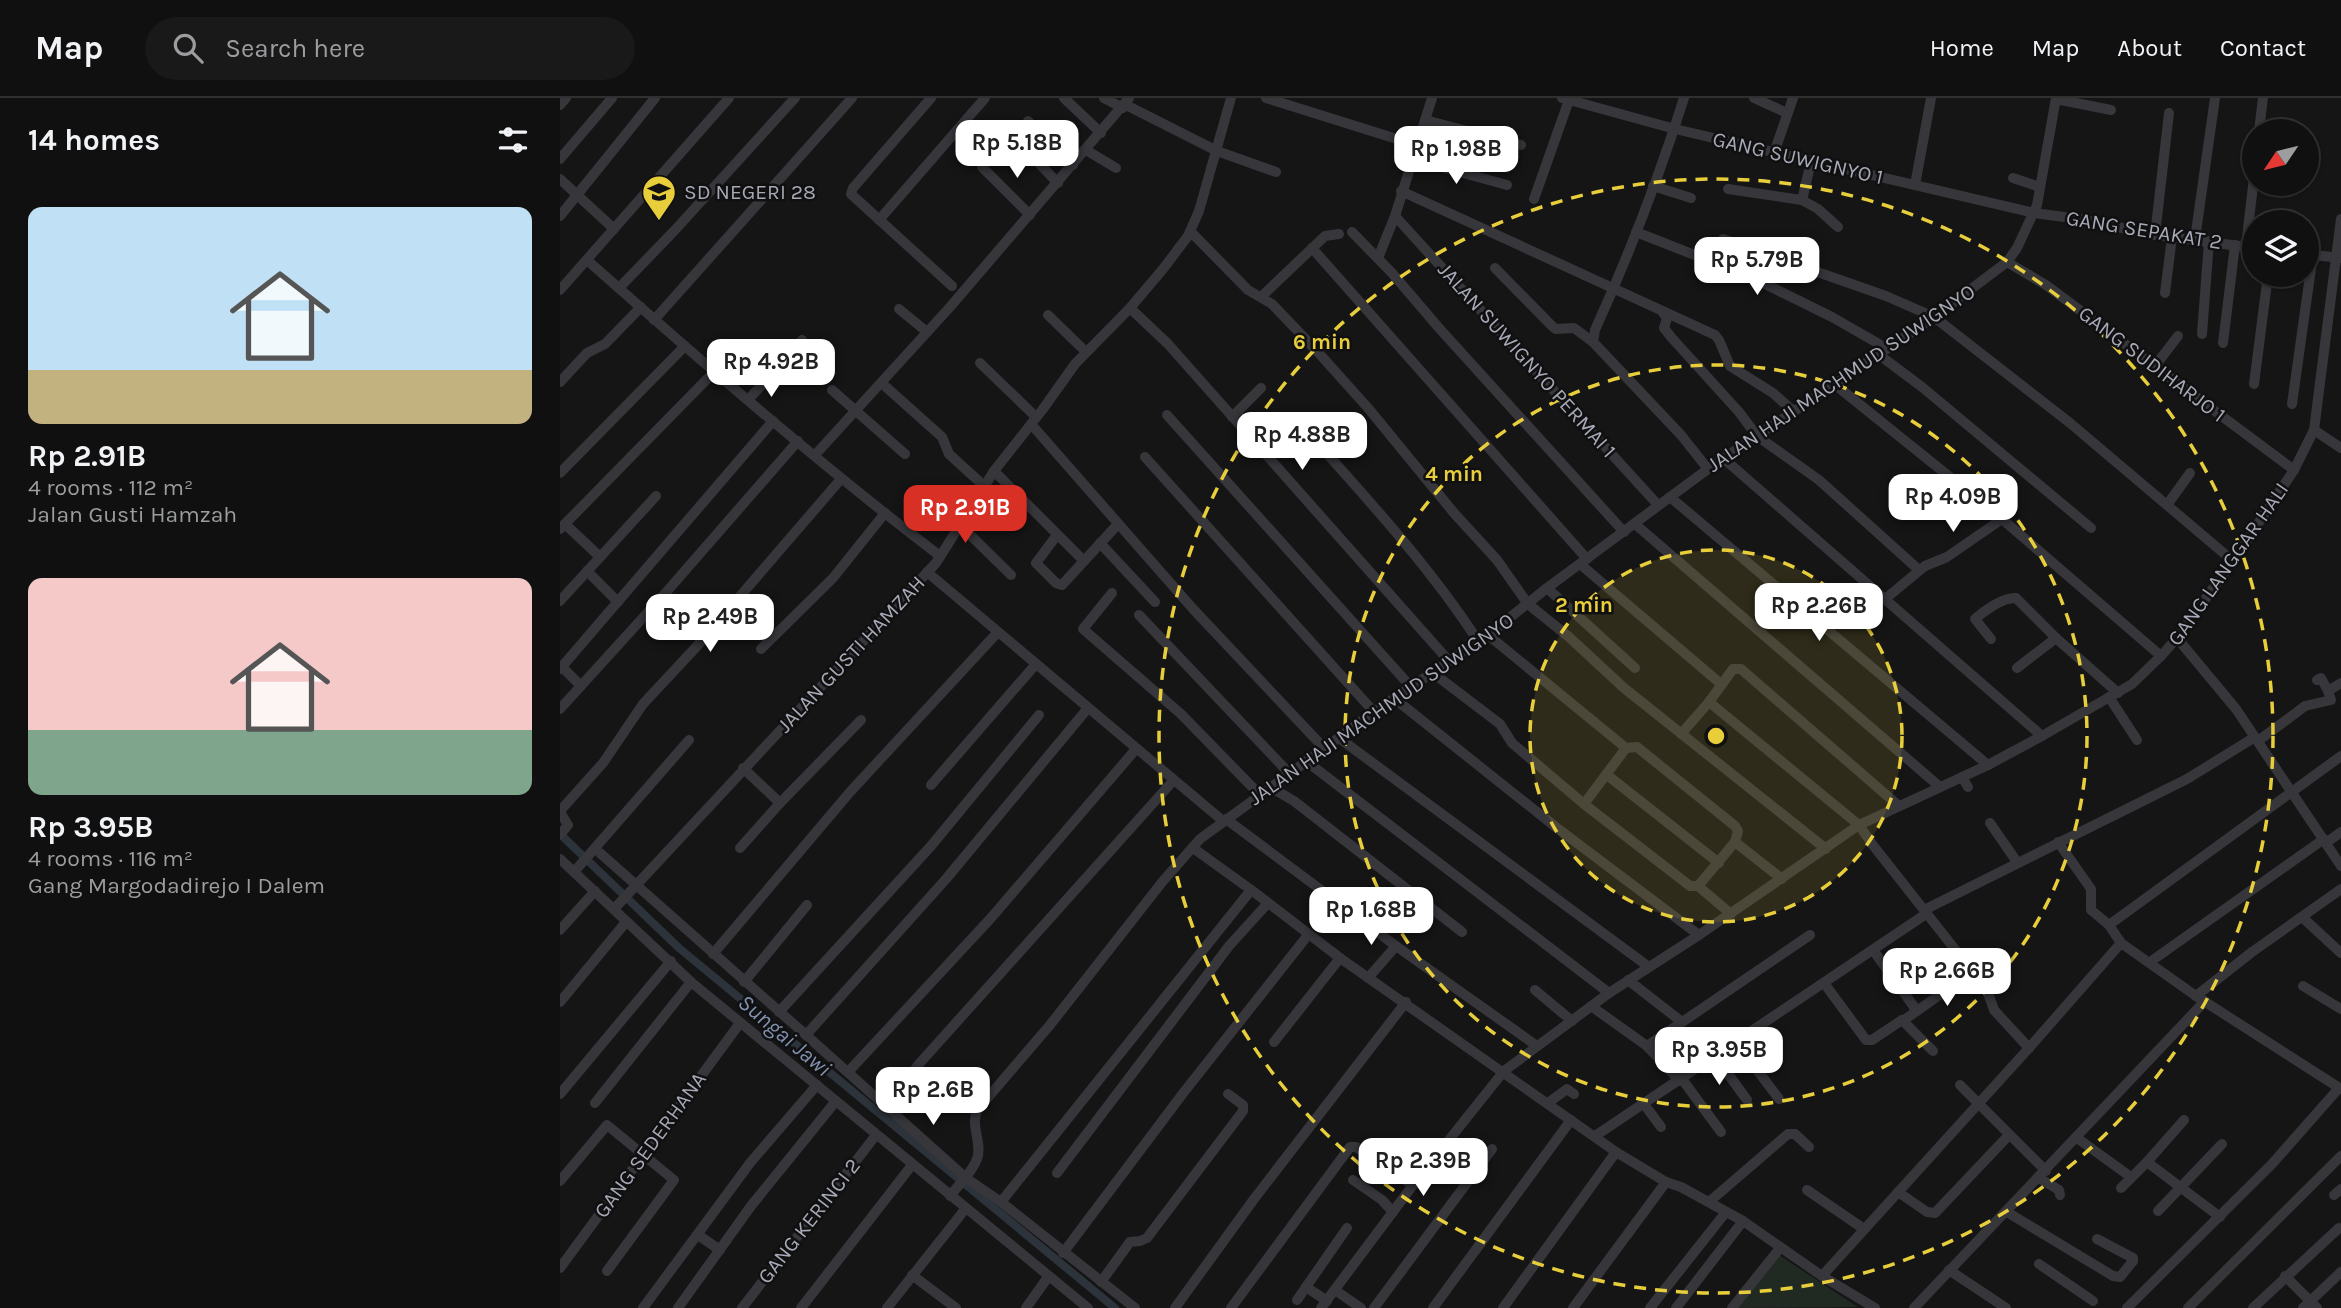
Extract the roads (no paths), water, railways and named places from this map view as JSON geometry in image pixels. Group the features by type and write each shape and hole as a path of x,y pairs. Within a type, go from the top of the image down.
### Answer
{"street":[{"path":"560,105 566,98"},
{"path":"560,159 612,98"},
{"path":"560,216 655,98"},
{"path":"560,290 729,98"},
{"path":"619,288 795,98"},
{"path":"654,320 852,98"},
{"path":"931,98 852,191 853,198 952,286"},
{"path":"879,220 985,98"},
{"path":"1064,98 1101,133"},
{"path":"1104,98 1125,102 1217,151 1276,172"},
{"name":"JALAN GUSTI HAMZAH","path":"616,907 927,572 994,471 1086,352 1163,270 1190,231 1206,190 1231,98"},
{"path":"1266,98 1416,145"},
{"path":"1378,258 1395,216 1432,98"},
{"path":"1593,342 1595,330 1675,130 1684,98"},
{"path":"1754,98 1787,113"},
{"path":"1774,153 1793,98"},
{"path":"1915,185 1931,98"},
{"path":"2056,98 2111,110"},
{"name":"JALAN HAJI MACHMUD SUWIGNYO","path":"965,1179 978,1153 974,1116 978,1109 1050,1025 1163,881 1200,839 1374,712 1488,635 1723,458 1934,317 2007,262 2034,213 2056,98"},
{"path":"2195,239 2216,98"},
{"path":"2260,119 2263,98"},
{"path":"1534,199 1566,99"},
{"name":"GANG SUWIGNYO 1","path":"1566,99 1592,102 1675,130 2034,213"},
{"path":"814,455 927,332 1125,102"},
{"path":"2155,235 2169,113"},
{"path":"1425,120 1521,145"},
{"path":"1028,121 1073,165"},
{"path":"1086,150 1116,168"},
{"path":"1028,152 1058,183"},
{"path":"1412,159 1507,185"},
{"path":"1802,200 1811,162"},
{"path":"982,167 1030,215"},
{"path":"2013,178 2040,187"},
{"path":"560,179 614,229"},
{"path":"1653,186 1691,198"},
{"path":"1728,189 1802,200 1818,209 1838,227"},
{"path":"1401,191 1715,335 1730,366 1773,393 1793,410"},
{"name":"GANG SEPAKAT 2","path":"2034,213 2080,219 2155,235 2242,246"},
{"name":"JALAN SUWIGNYO PERMAI 1","path":"1395,216 1658,505"},
{"name":"GANG LANGGAR HALI","path":"1833,383 2002,519 2161,656 2233,561 2294,470 2314,430 2339,258 2341,219"},
{"path":"1190,231 1248,290 1272,304 1368,408 1454,513 1497,560 1528,604 1569,637 1624,688 1826,849"},
{"path":"1352,232 1625,532"},
{"path":"1636,232 1754,278 1832,317 1882,351 2091,528"},
{"path":"1262,296 1325,236 1339,234"},
{"path":"2165,293 2172,237"},
{"path":"1723,239 1886,296 1934,317 2070,423 2233,561"},
{"path":"2202,334 2209,241"},
{"path":"1312,248 1584,562 1721,684"},
{"path":"2319,255 2339,258"},
{"path":"2223,343 2242,259"},
{"path":"587,260 841,479 940,556"},
{"name":"GANG SUDIHARJO 1","path":"2007,262 2046,285 2294,470"},
{"path":"1495,268 1553,327 1574,327 1593,342 1681,435 1708,469"},
{"path":"2253,384 2266,287"},
{"path":"2292,404 2306,287"},
{"path":"560,382 589,351 605,344 641,307"},
{"path":"1130,308 1168,344 1448,661"},
{"path":"899,309 927,332"},
{"path":"1662,312 1667,318 1664,328 1757,436 1819,480 1919,570"},
{"path":"1048,315 1086,352"},
{"path":"2155,366 2178,336"},
{"path":"748,400 802,340"},
{"path":"560,473 685,346"},
{"path":"980,363 1034,421 1118,524 1194,610 1324,748"},
{"path":"599,556 562,527 714,372"},
{"path":"886,387 942,437 949,454 984,486"},
{"path":"1232,417 1261,388"},
{"path":"832,390 905,454"},
{"path":"1167,415 1411,688"},
{"path":"1296,419 1450,597 1478,641"},
{"path":"581,686 561,668 773,421"},
{"path":"2314,430 2341,447"},
{"path":"560,709 669,590 798,441"},
{"path":"1145,457 1374,712"},
{"path":"1723,458 2042,736"},
{"path":"994,471 1084,561"},
{"path":"2166,505 2190,473"},
{"path":"563,831 568,822 560,812 603,763 643,704 698,645 841,479"},
{"path":"560,601 656,496"},
{"path":"1670,497 1988,765"},
{"path":"761,649 832,578 885,513"},
{"path":"1885,599 1919,570 1947,557 2002,519"},
{"path":"1057,535 1037,559 1037,566 1056,583 1062,584 1118,524"},
{"path":"1635,524 1940,787"},
{"path":"960,525 1011,575"},
{"path":"1100,543 1155,602"},
{"path":"587,571 618,602"},
{"path":"927,572 1173,780 1396,946 1537,1046"},
{"path":"1547,588 1635,668"},
{"path":"1112,593 1083,629 1181,714 1260,795"},
{"path":"1991,639 1975,620 2010,598 2016,598 2114,695 2137,740"},
{"path":"1139,615 1290,774"},
{"path":"713,954 850,792 998,632"},
{"path":"1488,635 1626,748 1637,747 1735,826 1738,831 1735,842 1699,886"},
{"path":"2017,668 2056,638"},
{"path":"2177,638 2236,709 2341,866"},
{"path":"1306,1287 1324,1304 1413,1185 1504,1071 1591,1006 1731,914 1859,825 1988,765 2042,736 2132,684 2161,656"},
{"path":"931,785 1036,664"},
{"path":"1681,734 1734,669 1741,669 1899,806"},
{"path":"1433,673 1500,724 1512,743 1584,804 1690,886 1699,886 1731,914"},
{"path":"1595,1136 1873,950 1925,912 2017,862 2188,779 2305,706 2331,700 2321,678 2317,680"},
{"path":"2328,691 2341,684"},
{"path":"1395,699 1557,828 1699,935"},
{"path":"1709,702 1859,825 1990,995 1994,1010 2029,1048"},
{"path":"806,1035 946,879 1088,708"},
{"path":"779,1012 931,846 1039,715"},
{"path":"740,848 861,720"},
{"path":"1339,738 1649,967"},
{"path":"576,869 689,740"},
{"path":"1584,804 1626,748"},
{"path":"849,1071 991,918 1136,749"},
{"path":"2109,925 2341,757"},
{"path":"1306,761 1609,993"},
{"path":"743,768 780,803"},
{"path":"1607,775 1719,863"},
{"path":"1962,777 1968,787"},
{"path":"888,1107 919,1064 1173,780"},
{"path":"1272,788 1294,800 1462,932"},
{"path":"1990,823 2017,862"},
{"path":"2150,962 2341,832"},
{"path":"1735,842 1782,879"},
{"path":"2058,842 2091,889 2091,910 2109,925 2121,943 2201,999 2340,1088 2272,1164 2127,1308"},
{"path":"1193,848 1340,958 1616,1152 1666,1182 1681,1187 1743,1221 1822,1276 1875,1308"},
{"path":"600,853 635,887 849,1071 965,1179 1001,1202 1135,1308"},
{"path":"562,864 576,869 594,891 616,907 626,922 691,982 1088,1308"},
{"path":"1914,1308 2077,1138 2201,999 2341,889"},
{"path":"1001,1202 1251,890"},
{"path":"560,930 594,891"},
{"path":"1057,1173 1229,946 1268,903"},
{"path":"744,982 807,905"},
{"path":"2302,917 2341,953"},
{"path":"560,1002 626,922"},
{"path":"1063,1253 1184,1092 1308,934"},
{"path":"1647,1046 1810,934"},
{"path":"1822,1276 2121,943"},
{"path":"1368,978 1396,946"},
{"path":"1873,950 1917,1011"},
{"path":"1274,1042 1340,958"},
{"path":"560,1094 671,961"},
{"path":"1824,983 1866,1040 1871,1040 1972,972"},
{"path":"1629,981 1682,1022"},
{"path":"595,1103 691,982"},
{"path":"2303,986 2341,1009"},
{"path":"1535,990 1572,1021"},
{"path":"1175,1308 1254,1199 1405,1002"},
{"path":"1591,1006 1647,1046 1681,1080 1721,1132"},
{"path":"1904,1020 1933,1051"},
{"name":"GANG SEDERHANA","path":"560,1268 740,1023"},
{"path":"1736,1042 1779,1100"},
{"path":"1715,1056 1747,1100"},
{"path":"643,1308 750,1163 817,1085"},
{"path":"1960,1086 2009,1135 2059,1190 2060,1195"},
{"path":"1548,1104 1567,1089 1574,1094"},
{"path":"1101,1282 1130,1242 1147,1238 1242,1111 1243,1105 1228,1094"},
{"path":"678,1308 751,1206 836,1101"},
{"path":"1644,1104 1661,1127"},
{"path":"1433,1308 1572,1120"},
{"path":"2121,1188 2184,1120"},
{"path":"560,1181 607,1125 674,1180 607,1271"},
{"path":"1709,1202 1788,1134 1795,1134 1809,1147"},
{"name":"GANG KERINCI 2","path":"742,1308 876,1135"},
{"path":"1898,1192 1927,1212 1936,1213 2009,1135"},
{"path":"2077,1138 2128,1175"},
{"path":"2158,1211 2222,1144"},
{"path":"1231,1308 1349,1147 1356,1147 1413,1185"},
{"path":"1374,1308 1492,1149"},
{"path":"1503,1308 1616,1152"},
{"path":"2188,1308 2341,1156"},
{"path":"2147,1162 2220,1217"},
{"path":"801,1308 912,1165"},
{"path":"952,1194 965,1179"},
{"path":"1353,1180 1382,1200 1393,1212"},
{"path":"1573,1308 1666,1182"},
{"path":"1807,1190 1864,1229"},
{"path":"887,1308 966,1208"},
{"path":"1650,1308 1726,1212"},
{"path":"2007,1212 2113,1276 2120,1277 2133,1258 2097,1239"},
{"path":"1676,1308 1743,1221"},
{"path":"1297,1300 1347,1228"},
{"path":"2253,1308 2339,1228"},
{"path":"698,1235 720,1250"},
{"path":"1732,1308 1780,1248"},
{"path":"2039,1264 2093,1301"},
{"path":"1949,1270 2006,1308"},
{"path":"2285,1276 2310,1306 2341,1272"},
{"path":"912,1275 956,1308"},
{"path":"1026,1308 1048,1277"},
{"path":"1335,1290 1361,1308"}],"waterway":[{"name":"Sungai Jawi","path":"560,834 679,948 1115,1308"}],"place":[{"name":"SD NEGERI 28","path":"659,222"}]}
